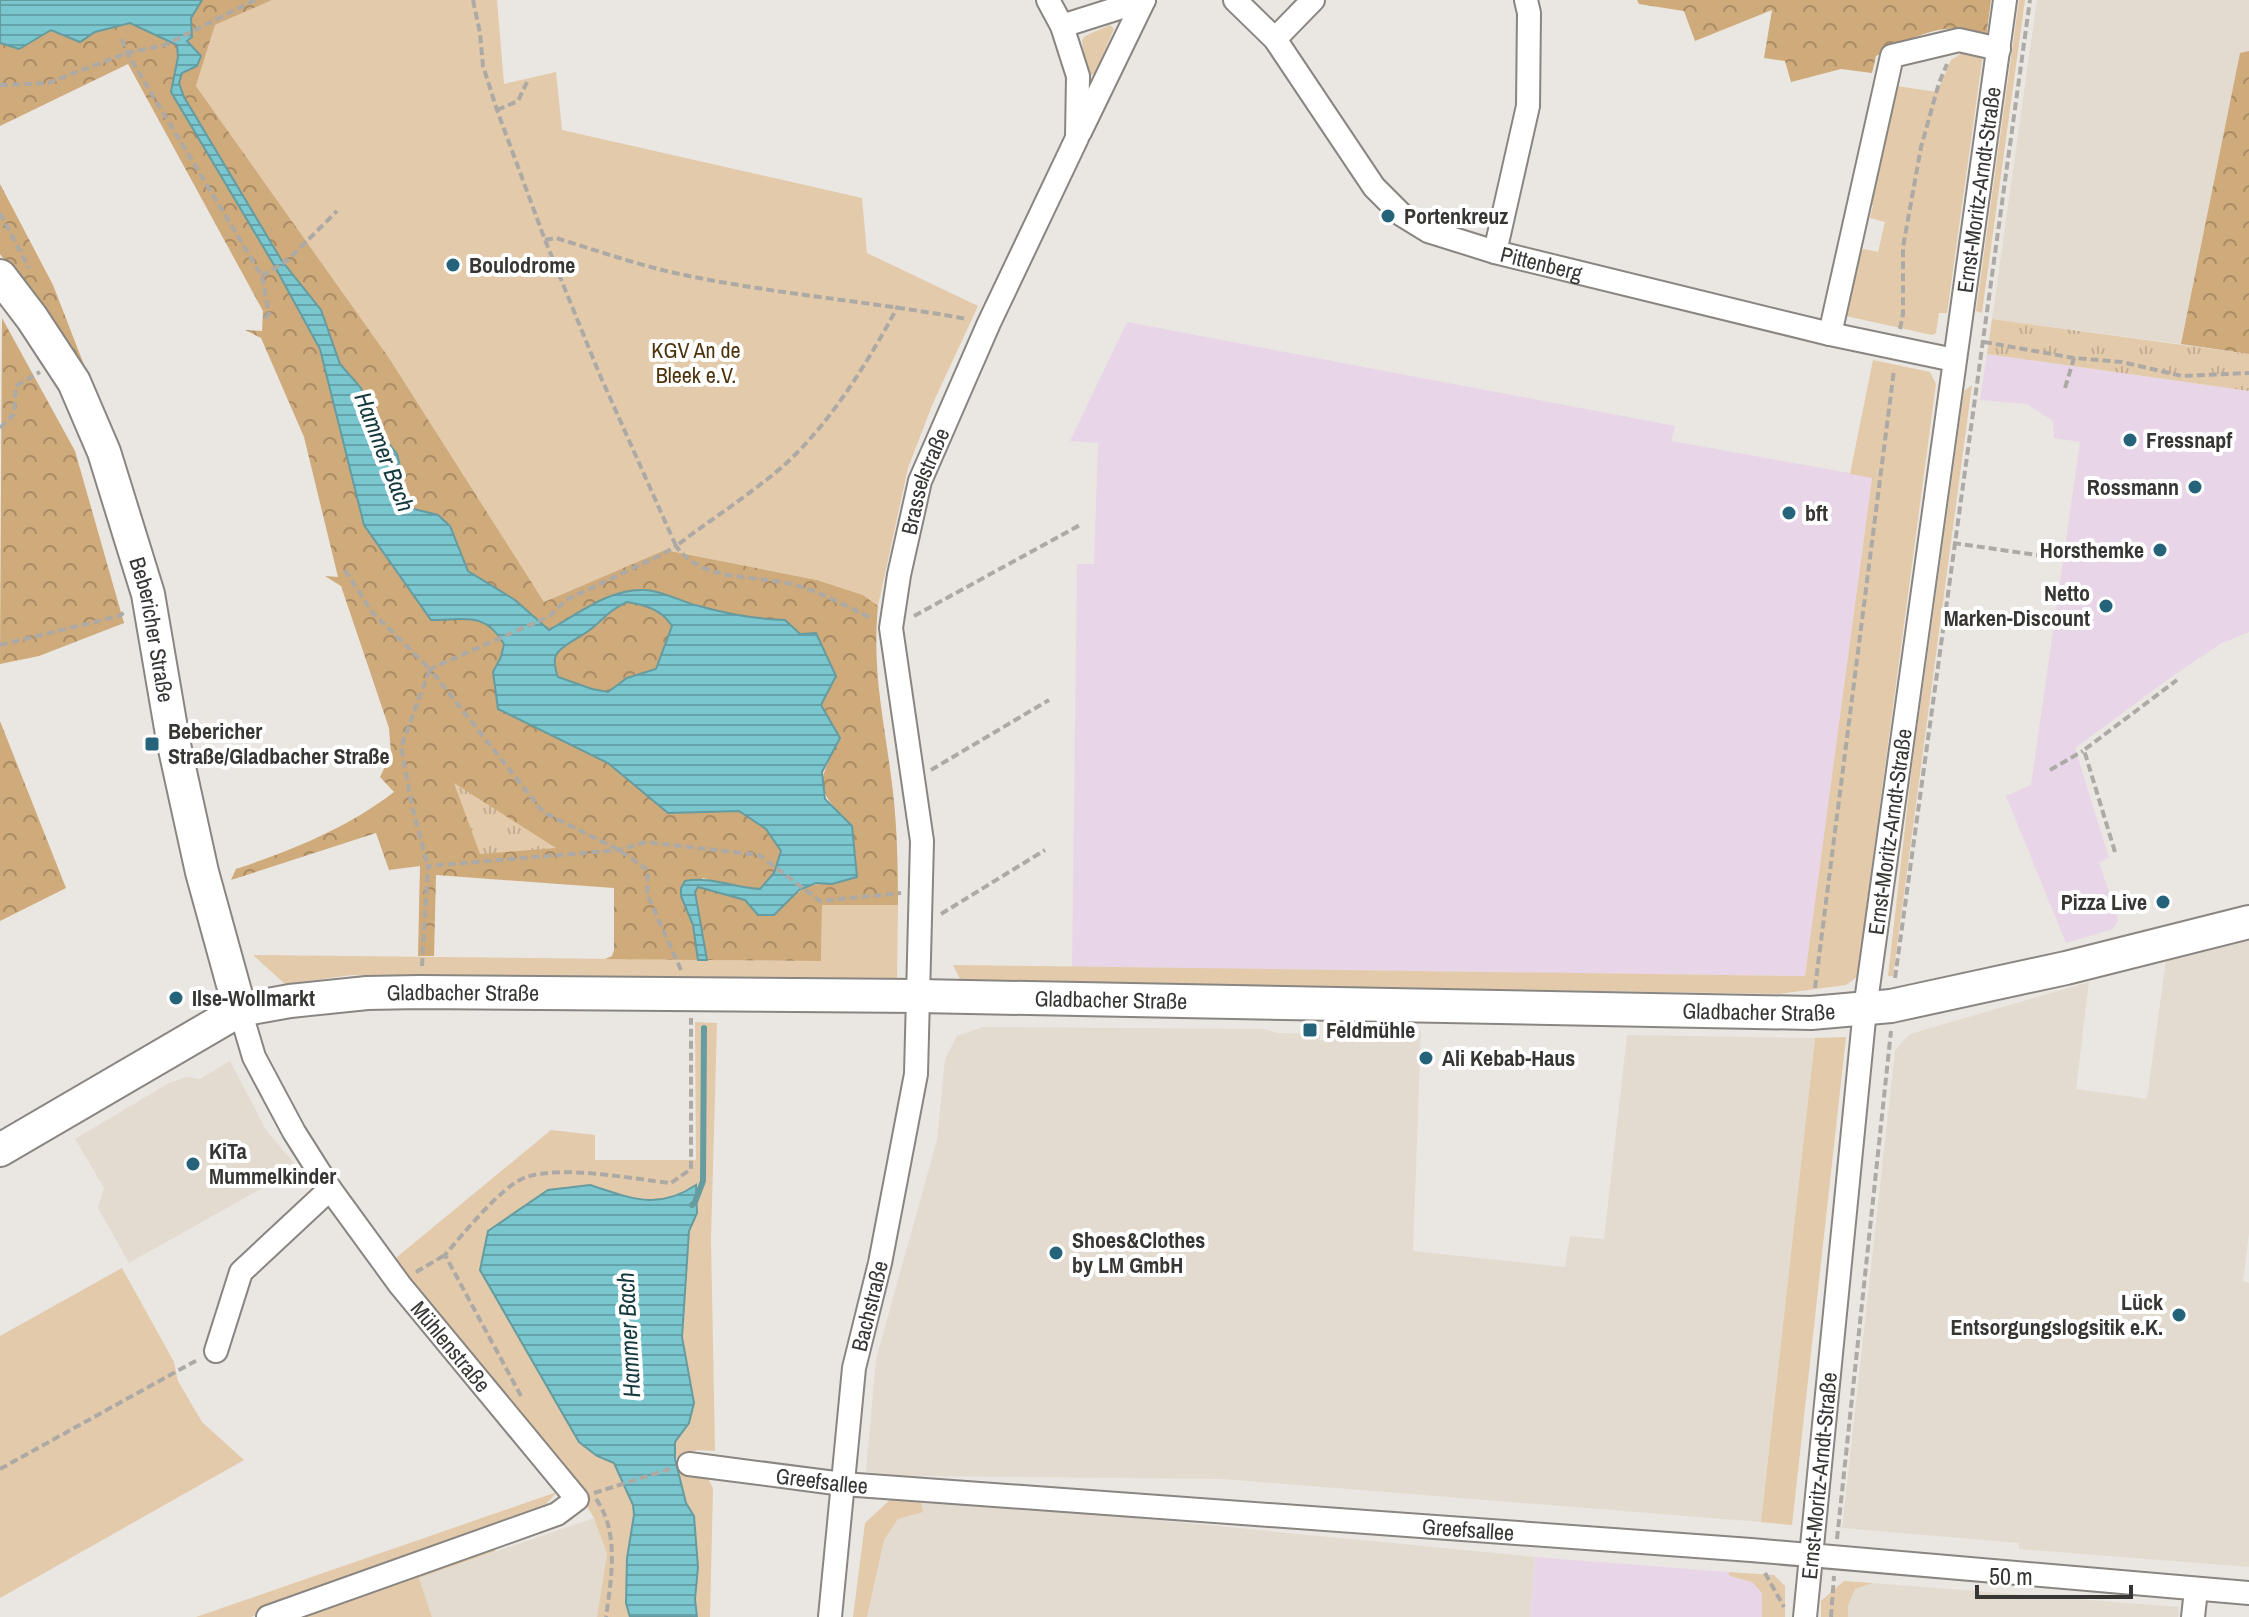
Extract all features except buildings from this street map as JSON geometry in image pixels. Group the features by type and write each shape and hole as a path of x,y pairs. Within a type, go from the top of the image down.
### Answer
{"main road":[{"name":"Bebericher Straße","path":"0,276 74,382 104,452 148,594 173,740 202,872 240,1010"},
{"name":"Gladbacher Straße","path":"0,1150 240,1010 367,993 919,996 1811,1013 1878,1008 2066,968 2249,922"}],"street":[{"name":"Brasselstraße","path":"919,996 922,841 891,628 899,575 920,481 989,323 1077,138 1078,76 1062,26 1048,0"},
{"path":"1062,26 1144,0"},
{"path":"1077,138 1144,0"},
{"name":"Pittenberg","path":"1235,0 1275,39 1374,187 1402,215 1428,231 1495,252 1830,334 1954,360"},
{"path":"1275,39 1313,0"},
{"path":"1495,252 1528,106 1529,13 1526,0"},
{"name":"Ernst-Moritz-Arndt-Straße","path":"1805,1617 1954,360 2005,0"},
{"path":"1830,334 1892,56 1959,40 1999,49"},
{"name":"Bachstraße","path":"830,1617 854,1368 880,1263 916,1074 919,996"},
{"name":"Mühlenstraße","path":"240,1010 254,1057 294,1132 330,1189 400,1285 577,1499 557,1514 268,1617"},
{"path":"216,1351 241,1272 330,1189"},
{"name":"Greefsallee","path":"689,1464 843,1484 1812,1556 2249,1593"},
{"path":"2193,1617 2196,1590"}],"path":[{"path":"0,85 48,83 127,53 165,45 255,0"},
{"path":"473,0 483,66 545,240 599,373 676,546 686,559 706,570 800,586 891,628 1080,525"},
{"path":"1831,1617 1890,1044 1878,1008 1984,342 2030,0"},
{"path":"122,39 127,53 262,276 269,313 263,321"},
{"path":"1811,1013 1903,314 1903,247 1921,147 1939,83 1959,40"},
{"path":"497,110 518,101 527,82"},
{"path":"262,276 288,260 337,211"},
{"path":"545,240 556,238 672,273 764,289 898,306 989,323"},
{"path":"420,992 428,866 401,747 430,669 550,616 566,600 676,546 777,471 828,416 872,354 898,306"},
{"path":"1984,342 2074,358 2122,362 2182,376 2249,373"},
{"path":"2065,388 2074,358"},
{"path":"0,428 14,414 16,386 60,361"},
{"path":"1953,543 2044,556"},
{"path":"345,570 372,612 430,669 543,812 619,850 648,870 647,894 690,995 691,1169 671,1183 562,1172 523,1178 482,1212 445,1255 418,1270 400,1285"},
{"path":"0,645 119,616 148,594"},
{"path":"2050,770 2084,750 2177,680"},
{"path":"914,780 1049,700"},
{"path":"2084,750 2115,852"},
{"path":"428,866 619,850 646,842 759,855 820,901 920,892"},
{"path":"920,928 1045,850"},
{"path":"445,1255 527,1408"},
{"path":"0,1469 216,1351"},
{"path":"606,1617 612,1551 605,1512 592,1494 689,1464"}],"shaded area":[{"path":"2037,0 2249,0 2249,51 2240,53 2181,344 1992,319"},
{"path":"1127,322 1675,426 1671,441 1872,477 1805,976 1072,967 1077,564 1094,564 1098,443 1070,441"},
{"path":"1987,354 2249,391 2249,632 2222,643 2174,675 2075,748 2109,858 2099,862 2118,920 2113,929 2066,943 2006,796 2031,785 2080,442 2054,438 2053,421 2027,404 1980,400"},
{"path":"2249,936 2249,1233 2243,1281 2249,1283 2249,1567 2019,1549 2019,1543 1842,1528 1895,1051 1910,1034 2089,982 2076,1089 2147,1099 2166,960"},
{"path":"983,1027 1264,1029 1277,1033 1320,1034 1320,1040 1334,1040 1335,1034 1359,1030 1421,1031 1413,1251 1565,1267 1570,1236 1604,1239 1627,1035 1815,1038 1761,1522 1223,1479 909,1476 866,1472 876,1359 937,1140 945,1059 957,1036"},
{"name":"KiTa Mummelkinder","path":"230,1061 266,1130 298,1168 129,1263 98,1208 104,1188 75,1139 169,1083 186,1077 200,1079"},
{"path":"920,1497 1535,1557 1530,1617 867,1617 884,1540 898,1519"},
{"path":"594,1518 607,1554 597,1617 432,1617 419,1578"},
{"path":"1535,1557 1728,1572 1730,1576 1752,1582 1763,1594 1762,1617 1530,1617"},
{"path":"1873,1583 2179,1607 2178,1617 1848,1617 1848,1606 1855,1589"}],"green space":[{"path":"202,0 272,0 215,25 196,86 389,358 544,602 665,550 817,580 863,595 878,606 877,671 895,808 898,905 822,905 821,961 707,960 695,892 698,887 745,900 758,915 774,915 806,888 832,884 852,826 825,794 823,776 840,738 821,705 800,634 785,620 720,611 645,590 607,597 549,630 515,600 468,571 450,526 438,515 410,508 402,497 402,474 397,454 374,425 361,388 340,364 321,310 282,261 184,97 179,83 183,73 197,66 186,41 192,37 190,18"},
{"name":"KGV An de Bleek e.V.","path":"272,0 497,0 504,84 556,72 562,130 862,198 867,253 978,306 933,403 908,468 878,606 863,595 817,580 665,550 544,602 389,358 196,86 215,25"},
{"path":"1637,0 1991,0 1986,38 1961,29 1939,30 1917,36 1876,56 1872,73 1841,69 1791,82 1785,61 1764,58 1772,10 1695,41 1684,11 1639,4"},
{"path":"2019,0 2025,0 1982,313 1976,311"},
{"path":"130,22 177,44 178,57 171,92 320,349 364,525 430,619 481,622 497,633 504,644 493,672 498,709 608,763 668,813 739,811 766,829 781,851 774,873 759,889 703,878 681,896 693,925 698,960 605,959 612,956 614,950 614,888 436,875 434,956 418,956 420,866 389,870 376,833 231,880 236,869 319,837 358,817 394,792 380,777 391,754 389,728 341,586 325,576 338,577 304,437 261,338 245,330 262,331 263,311 128,64 0,126 0,43 19,49 51,30 80,42 95,32"},
{"path":"1110,25 1114,29 1095,73 1090,76 1086,74 1082,40"},
{"path":"2249,51 2249,354 2181,344 2240,53"},
{"path":"1964,52 1983,54 1947,313 1939,313 1936,333 1932,335 1837,314 1850,256 1864,249 1878,252 1885,222 1870,218 1873,205 1862,202 1890,85 1937,92 1951,60"},
{"path":"0,184 53,285 86,370 77,374 35,303 0,254"},
{"path":"2,318 75,451 124,623 39,656 0,664"},
{"path":"1992,319 2249,354 2249,391 1987,354"},
{"path":"1873,360 1930,372 1936,384 1857,977 1846,985 1778,994 1071,982 1030,985 962,983 953,965 1805,976 1872,478 1850,474"},
{"path":"1972,385 1893,976 1888,976 1912,766 1964,391"},
{"path":"627,602 653,609 672,626 656,669 627,678 608,692 558,677 555,661 558,652"},
{"path":"0,721 66,888 0,921"},
{"path":"454,783 556,848 480,854"},
{"path":"822,904 898,905 897,982 352,975 285,984 253,955 821,961"},
{"path":"695,1022 717,1023 711,1239 715,1451 697,1450 675,1459 675,1442 689,1423 694,1403 682,1337 689,1231 697,1212 696,1185 667,1198 643,1200 590,1185 597,1456 614,1463 633,1505 634,1515 627,1558 626,1603 630,1617 597,1617 607,1554 594,1518 574,1486 391,1262 551,1130 595,1135 595,1160 696,1160"},
{"path":"1846,1037 1792,1525 1761,1522 1815,1038"},
{"path":"122,1268 174,1362 178,1381 202,1422 244,1460 0,1598 0,1336"},
{"path":"704,1471 713,1488 710,1617 697,1617 698,1567 694,1516 686,1503 679,1474"},
{"path":"557,1492 546,1504 251,1617 196,1617"},
{"path":"920,1497 923,1512 898,1519 884,1540 867,1617 853,1617 865,1523 892,1498"},
{"path":"489,1545 496,1551 419,1578 432,1617 287,1617"},
{"path":"1728,1572 1774,1575 1785,1586 1785,1617 1762,1617 1762,1593 1752,1582 1730,1576"},
{"path":"1844,1581 1873,1583 1855,1589 1848,1606 1848,1617 1821,1617 1821,1601"}],"water":[{"path":"0,0 202,0 191,18 192,37 187,41 201,56 197,66 182,73 179,83 184,97 282,261 321,310 340,364 361,388 374,425 397,454 402,474 402,497 410,508 438,515 450,526 468,571 515,600 549,630 619,593 645,590 720,611 785,620 800,634 816,633 836,676 821,705 840,738 822,772 825,799 852,826 857,877 832,884 816,883 799,890 774,915 758,915 745,900 698,887 695,892 707,960 698,960 693,925 681,896 685,881 704,880 760,889 774,873 781,851 766,829 739,811 668,813 608,763 498,709 493,672 504,644 497,633 473,620 431,620 364,525 320,349 171,92 178,57 177,45 130,23 95,32 80,42 51,30 19,49 0,43","holes":["627,602 658,612 672,626 656,669 627,678 608,692 558,677 555,661 561,649"]},
{"path":"590,1185 631,1198 656,1200 669,1198 696,1185 697,1213 689,1231 682,1337 694,1403 689,1423 675,1442 675,1459 686,1503 694,1516 698,1567 697,1617 630,1617 626,1603 627,1558 633,1505 614,1463 597,1456 579,1442 480,1270 488,1231 548,1190"}],"waterway":[{"name":"Hammer Bach","path":"692,1205 703,1181 704,1028"}],"place":[{"name":"Portenkreuz","path":"1388,216"},
{"name":"Boulodrome","path":"453,265"},
{"name":"Fressnapf","path":"2130,440"},
{"name":"Rossmann","path":"2195,487"},
{"name":"bft","path":"1789,513"},
{"name":"Horsthemke","path":"2160,550"},
{"name":"Netto Marken-Discount","path":"2106,606"},
{"name":"Bebericher Straße/Gladbacher Straße","path":"152,744"},
{"name":"Pizza Live","path":"2163,902"},
{"name":"Ilse-Wollmarkt","path":"176,998"},
{"name":"Feldmühle","path":"1310,1030"},
{"name":"Ali Kebab-Haus","path":"1426,1058"},
{"name":"KiTa Mummelkinder","path":"193,1164"},
{"name":"Shoes&Clothes by LM GmbH","path":"1056,1253"},
{"name":"Lück Entsorgungslogsitik e.K.","path":"2179,1315"}]}
